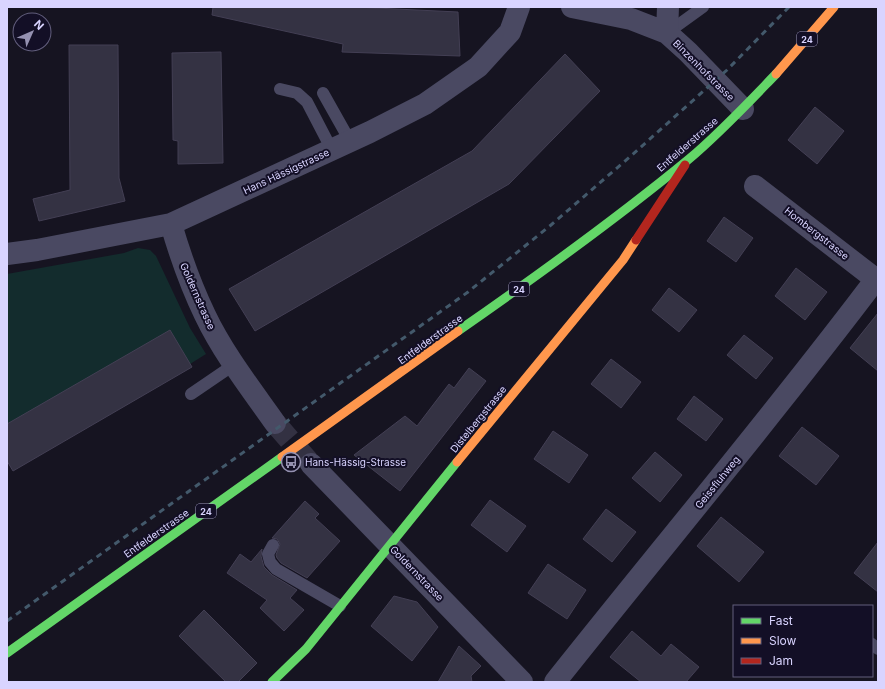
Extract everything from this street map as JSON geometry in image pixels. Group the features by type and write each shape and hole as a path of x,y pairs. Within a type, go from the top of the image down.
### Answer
{"main road":[{"name":"Entfelderstrasse","path":"7,653 560,260 688,160 743,109 779,71 834,7"},
{"name":"Distelbergstrasse","path":"272,682 306,649 389,544 623,260 688,160"}],"street":[{"name":"Hans Hässigstrasse","path":"7,254 37,250 171,224 341,145 425,104 478,67 510,32 519,7"},
{"name":"Binzenhofstrasse","path":"572,7 631,19 667,33 688,52 743,109"},
{"path":"667,33 668,7"},
{"name":"Hombergstrasse","path":"755,186 877,280"},
{"name":"Goldernstrasse","path":"171,224 182,262 205,316 275,423"},
{"name":"Geissfluhweg","path":"555,682 629,589 765,424 877,280"},
{"name":"Goldernstrasse","path":"311,464 389,544 516,680"}],"lane":[{"path":"667,33 703,7"},
{"path":"280,89 297,93 307,102 319,122 341,145"},
{"path":"323,93 341,145"},
{"path":"191,394 235,364"},
{"path":"273,545 268,554 270,562 276,569 340,606"}],"green space":[{"path":"138,248 150,250 156,256 190,328 206,354 190,364 7,424 7,274 124,253"}],"building":[{"path":"213,7 355,7 458,12 460,56 342,52 343,44 212,15"},
{"path":"69,45 118,45 119,178 125,201 39,221 33,199 70,190"},
{"path":"221,52 223,163 178,164 178,141 173,140 172,53"},
{"path":"565,54 600,91 509,184 255,331 229,289 472,151"},
{"path":"815,107 844,131 817,164 788,140"},
{"path":"724,217 753,238 736,262 707,241"},
{"path":"796,268 827,292 805,320 775,296"},
{"path":"669,288 697,310 679,332 652,310"},
{"path":"878,313 878,371 850,348"},
{"path":"170,330 192,367 13,471 7,461 7,424"},
{"path":"744,335 773,358 756,379 727,355"},
{"path":"611,359 641,382 621,408 591,384"},
{"path":"469,368 486,381 400,491 354,455 405,416 417,426 449,384 454,388"},
{"path":"694,396 723,419 706,441 677,419"},
{"path":"802,427 839,456 816,485 779,456"},
{"path":"553,431 588,455 569,483 534,459"},
{"path":"655,452 682,475 660,502 632,478"},
{"path":"490,500 526,526 507,552 471,525"},
{"path":"305,501 319,514 315,518 340,541 307,578 281,563 276,555 280,544 277,539 272,538"},
{"path":"606,509 636,532 612,562 583,539"},
{"path":"721,517 764,552 739,582 697,546"},
{"path":"878,542 878,592 854,573"},
{"path":"262,549 261,556 264,567 272,575 297,590 290,598 304,610 284,631 260,608 267,600 227,573 240,554 251,562"},
{"path":"548,564 586,590 567,619 528,593"},
{"path":"394,596 417,602 438,627 412,661 371,626"},
{"path":"204,610 257,663 238,682 226,682 179,636"},
{"path":"632,631 661,656 671,644 699,667 686,682 641,682 610,657"},
{"path":"459,646 481,666 471,676 472,682 438,682"}],"tunnel":[{"path":"275,423 308,461"}],"railway":[{"path":"7,621 468,292 551,225 632,155 727,70 789,7"}],"traffic: fast":[{"path":"458,331 517,290 661,182 712,139 776,74"},
{"path":"7,653 282,457"},
{"path":"272,682 306,649 457,462"}],"traffic: slow":[{"path":"776,74 834,7"},
{"path":"457,462 623,260 636,240"},
{"path":"282,457 458,331"}],"traffic: jam":[{"path":"636,240 685,165"}],"place":[{"name":"Hans-Hässig-Strasse","path":"291,462"}]}
